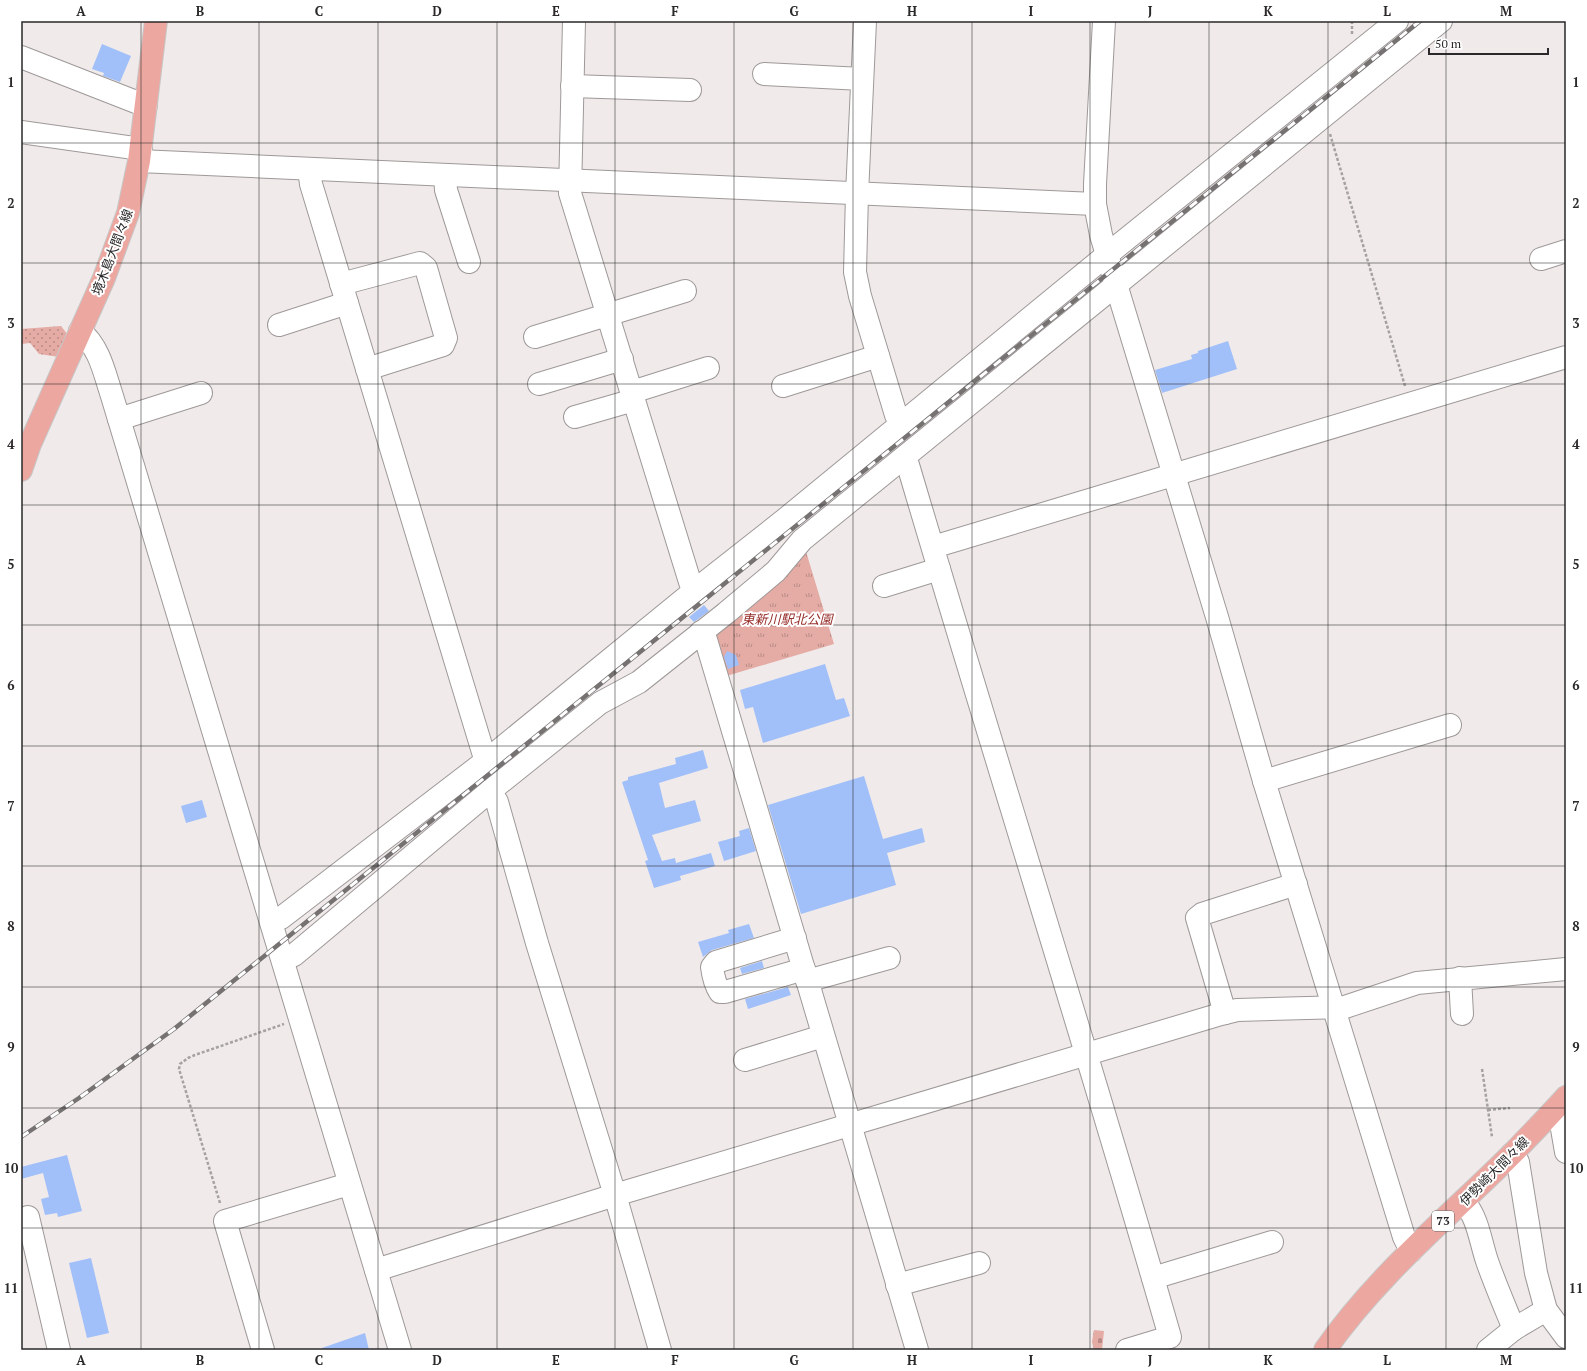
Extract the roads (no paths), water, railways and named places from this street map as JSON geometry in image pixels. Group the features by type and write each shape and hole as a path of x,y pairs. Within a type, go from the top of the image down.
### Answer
{"main road":[{"name":"境木島大間々線","path":"21,470 30,444 104,278 128,213 140,155 156,21"},
{"name":"伊勢崎大間々線","path":"1324,1350 1355,1310 1411,1251 1464,1202 1560,1104"}],"street":[{"path":"574,21 570,193 694,591"},
{"path":"864,21 855,272 860,296 900,424"},
{"path":"1104,21 1095,204 1099,228 1333,1008 1404,1236 1411,1251"},
{"path":"272,922 281,918 487,760 1397,21"},
{"path":"284,960 294,955 490,791 600,703 639,682 701,632 776,571 802,540 1440,21"},
{"path":"21,57 102,90 146,105"},
{"path":"764,74 862,79"},
{"path":"572,86 690,90"},
{"path":"21,132 140,155 309,169 570,182 1095,204"},
{"path":"309,169 311,184 344,294 483,752 487,760"},
{"path":"445,175 446,190 469,262"},
{"path":"1541,259 1566,251"},
{"path":"278,325 344,294 420,263 426,268 446,338 443,345 367,369"},
{"path":"535,337 685,292"},
{"path":"80,331 96,349 119,419 284,960 349,1184 400,1350"},
{"path":"783,386 878,356"},
{"path":"933,547 1566,357"},
{"path":"539,384 622,359"},
{"path":"575,418 708,368"},
{"path":"119,419 201,392"},
{"path":"904,458 908,465 1087,1053 1172,1344 1127,1350"},
{"path":"884,586 939,569"},
{"path":"701,632 706,640 917,1350"},
{"path":"1264,781 1450,725"},
{"path":"490,791 497,802 537,943 615,1195 660,1350"},
{"path":"1225,1013 1198,918 1202,914 1296,884"},
{"path":"795,938 716,962 712,967 720,992 889,958"},
{"path":"376,1270 615,1195 1225,1013 1237,1010 1345,1007 1408,985 1460,978 1566,969"},
{"path":"1460,978 1462,1014"},
{"path":"746,1060 823,1036"},
{"path":"1560,1104 1561,1123 1566,1152"},
{"path":"1512,1154 1518,1162 1536,1273 1546,1310 1566,1337"},
{"path":"260,1341 225,1221 349,1184"},
{"path":"1464,1202 1470,1209 1474,1218 1487,1260 1514,1329"},
{"path":"28,1217 59,1350"},
{"path":"1153,1278 1272,1242"},
{"path":"897,1286 979,1263"},
{"path":"1488,1350 1514,1329 1546,1310"}],"railway":[{"path":"21,1137 79,1098 174,1029 1420,21"}],"park label":[{"name":"東新川駅北公園","path":"787,619"}]}
